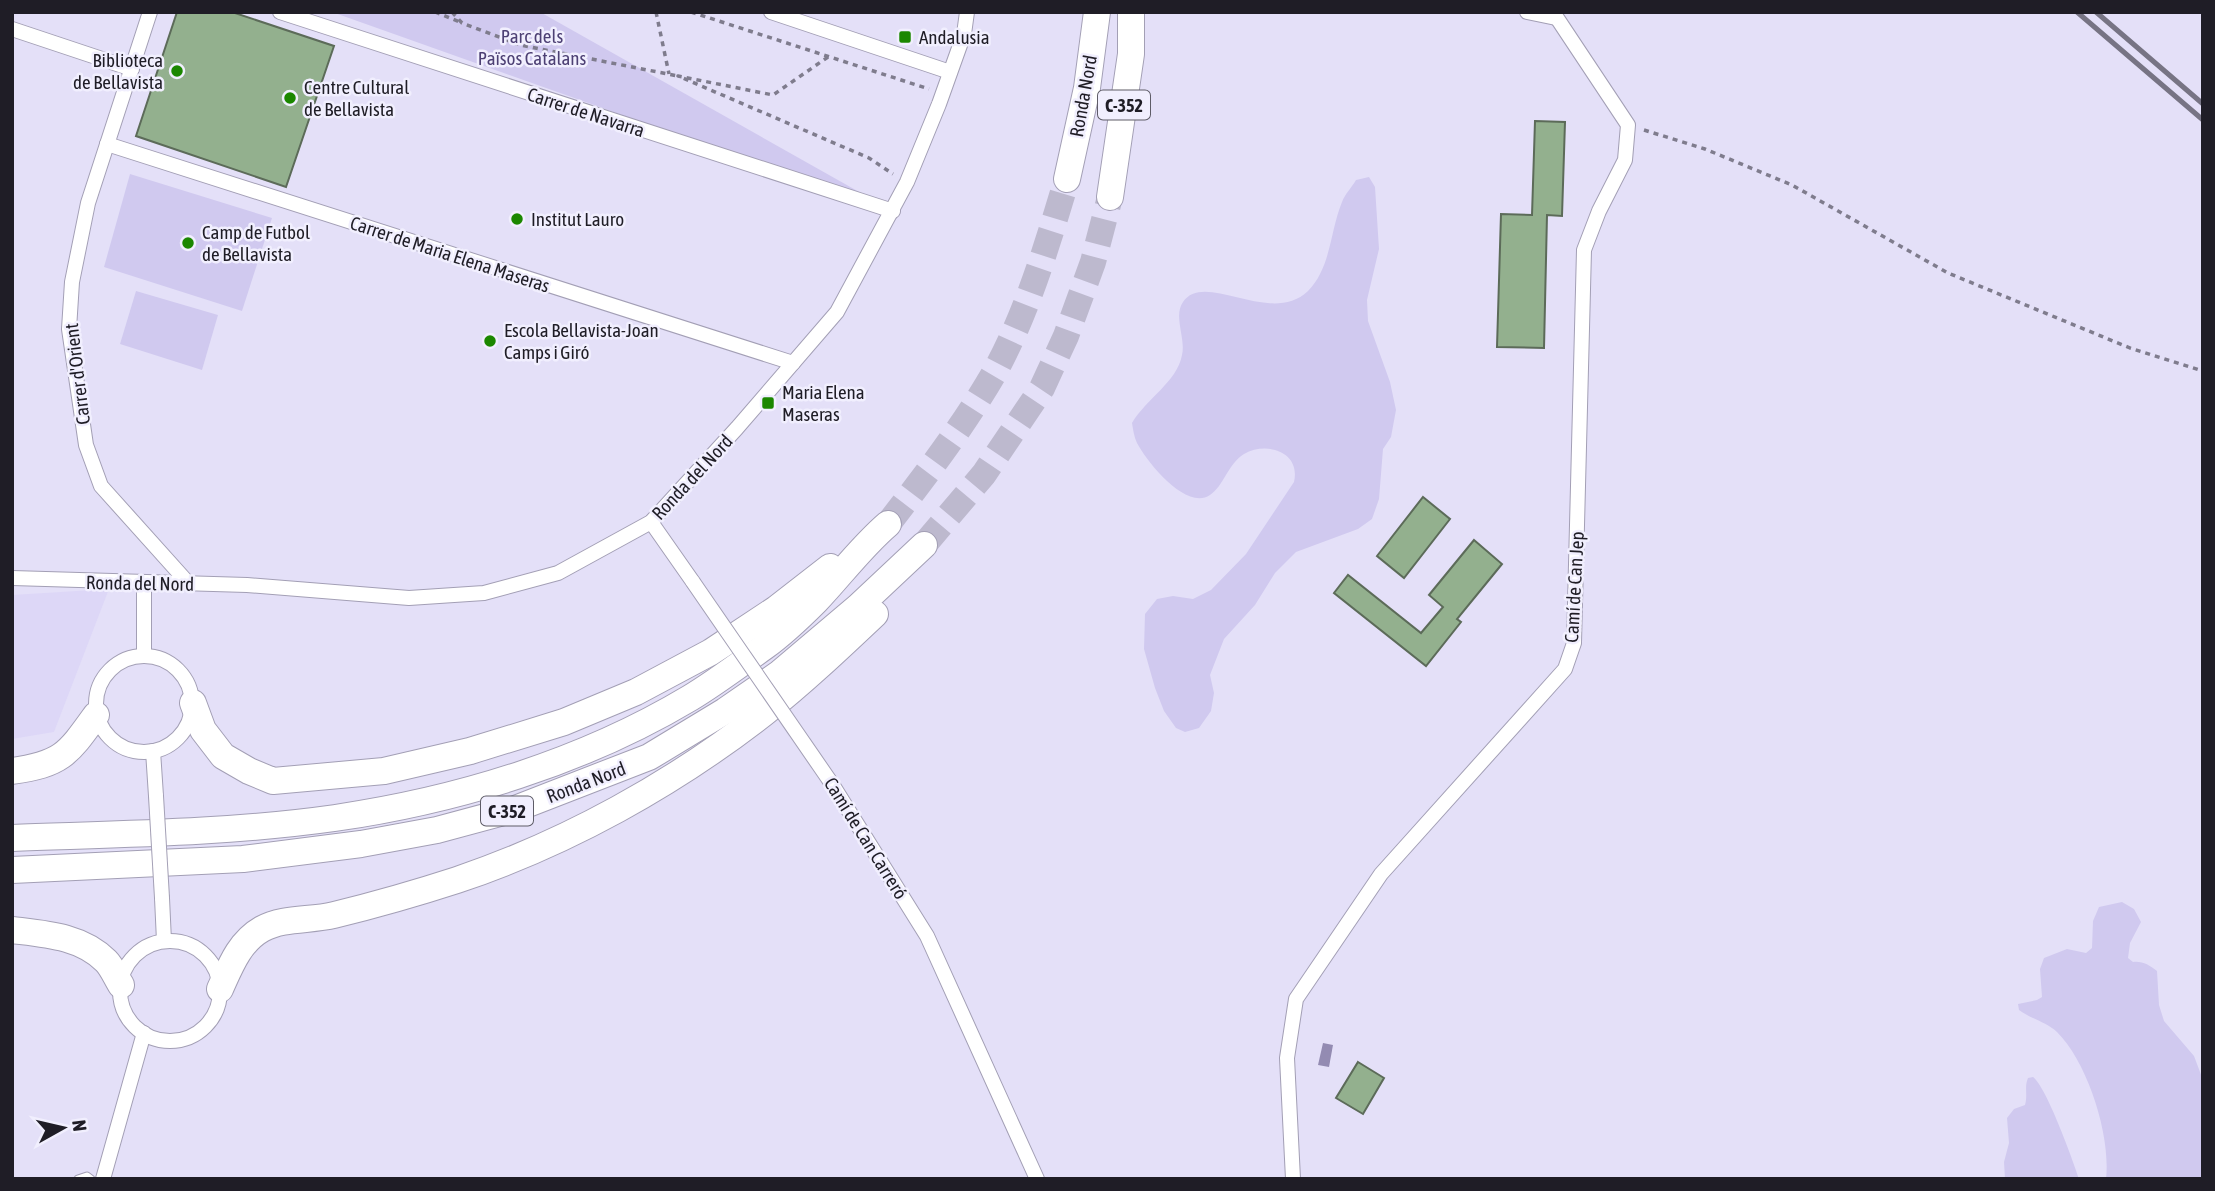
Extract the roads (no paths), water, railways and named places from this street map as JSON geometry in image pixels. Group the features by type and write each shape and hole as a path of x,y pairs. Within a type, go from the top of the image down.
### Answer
{"highway":[{"name":"Ronda Nord","path":"1067,179 1087,89 1097,12"},
{"name":"C-352","path":"1110,197 1131,54 1131,12"},
{"name":"Ronda Nord","path":"12,838 254,827 334,818 400,806 499,782 563,759 633,729 691,698 766,645 804,612 881,530 776,609 711,652 647,686 564,722 470,751 384,771 273,780 223,757 203,730 193,703"},
{"name":"Ronda Nord","path":"12,870 71,869 269,856 374,842 437,830 514,809 649,757 725,711 780,673 858,607 924,545 899,592 824,662 746,726 632,802 544,846 458,880 332,916 284,921 262,929 247,941 233,961 220,989"},
{"path":"12,771 46,765 64,756 96,715"},
{"path":"12,930 59,936 89,948 107,962 121,985"}],"street":[{"name":"Carrer d'Orient","path":"150,12 88,203 72,282 69,329 86,445 101,486 189,584"},
{"name":"Carrer de Navarra","path":"280,12 892,211"},
{"path":"771,12 950,72"},
{"name":"Ronda del Nord","path":"12,578 247,585 409,598 484,593 558,573 651,522 837,312 892,211 940,104 964,34 967,12"},
{"path":"1527,12 1555,15"},
{"name":"Camí de Can Jep","path":"1293,1179 1287,1058 1296,999 1381,874 1565,669 1574,643 1584,250 1599,211 1625,160 1628,125 1555,15"},
{"path":"12,29 132,69"},
{"name":"Carrer de Maria Elena Maseras","path":"107,144 793,363"},
{"name":"Camí de Can Carreró","path":"651,522 832,784 927,936 1037,1179"},
{"path":"144,583 144,656"},
{"path":"144,656 169,662 182,673 190,687 193,703 191,719 182,735 164,749 153,751 130,751 115,743 103,730 96,715 96,698 100,684 109,670 123,660 144,656"},
{"path":"153,751 164,941"},
{"path":"164,941 180,941 195,947 208,959 217,974 220,989 218,1006 209,1023 191,1037 173,1041 155,1038 144,1032 128,1017 121,1001 125,970 134,956 148,946 164,941"},
{"path":"103,1179 144,1032"}],"lane":[{"path":"78,1179 87,1176 90,1179"}],"tunnel":[{"path":"888,524 956,433 1005,352 1035,279 1067,179"},
{"path":"924,545 984,474 1042,388 1066,336 1093,262 1110,197"}],"railway":[{"path":"2077,12 2203,120"},
{"path":"2096,12 2203,104"}],"place":[{"name":"Andalusia","path":"905,37"},
{"name":"Biblioteca de Bellavista","path":"177,71"},
{"name":"Centre Cultural de Bellavista","path":"290,98"},
{"name":"Institut Lauro","path":"517,219"},
{"name":"Camp de Futbol de Bellavista","path":"188,243"},
{"name":"Escola Bellavista-Joan Camps i Giró","path":"490,341"},
{"name":"Maria Elena Maseras","path":"768,403"}],"park label":[{"name":"Parc dels Països Catalans","path":"532,47"}]}
